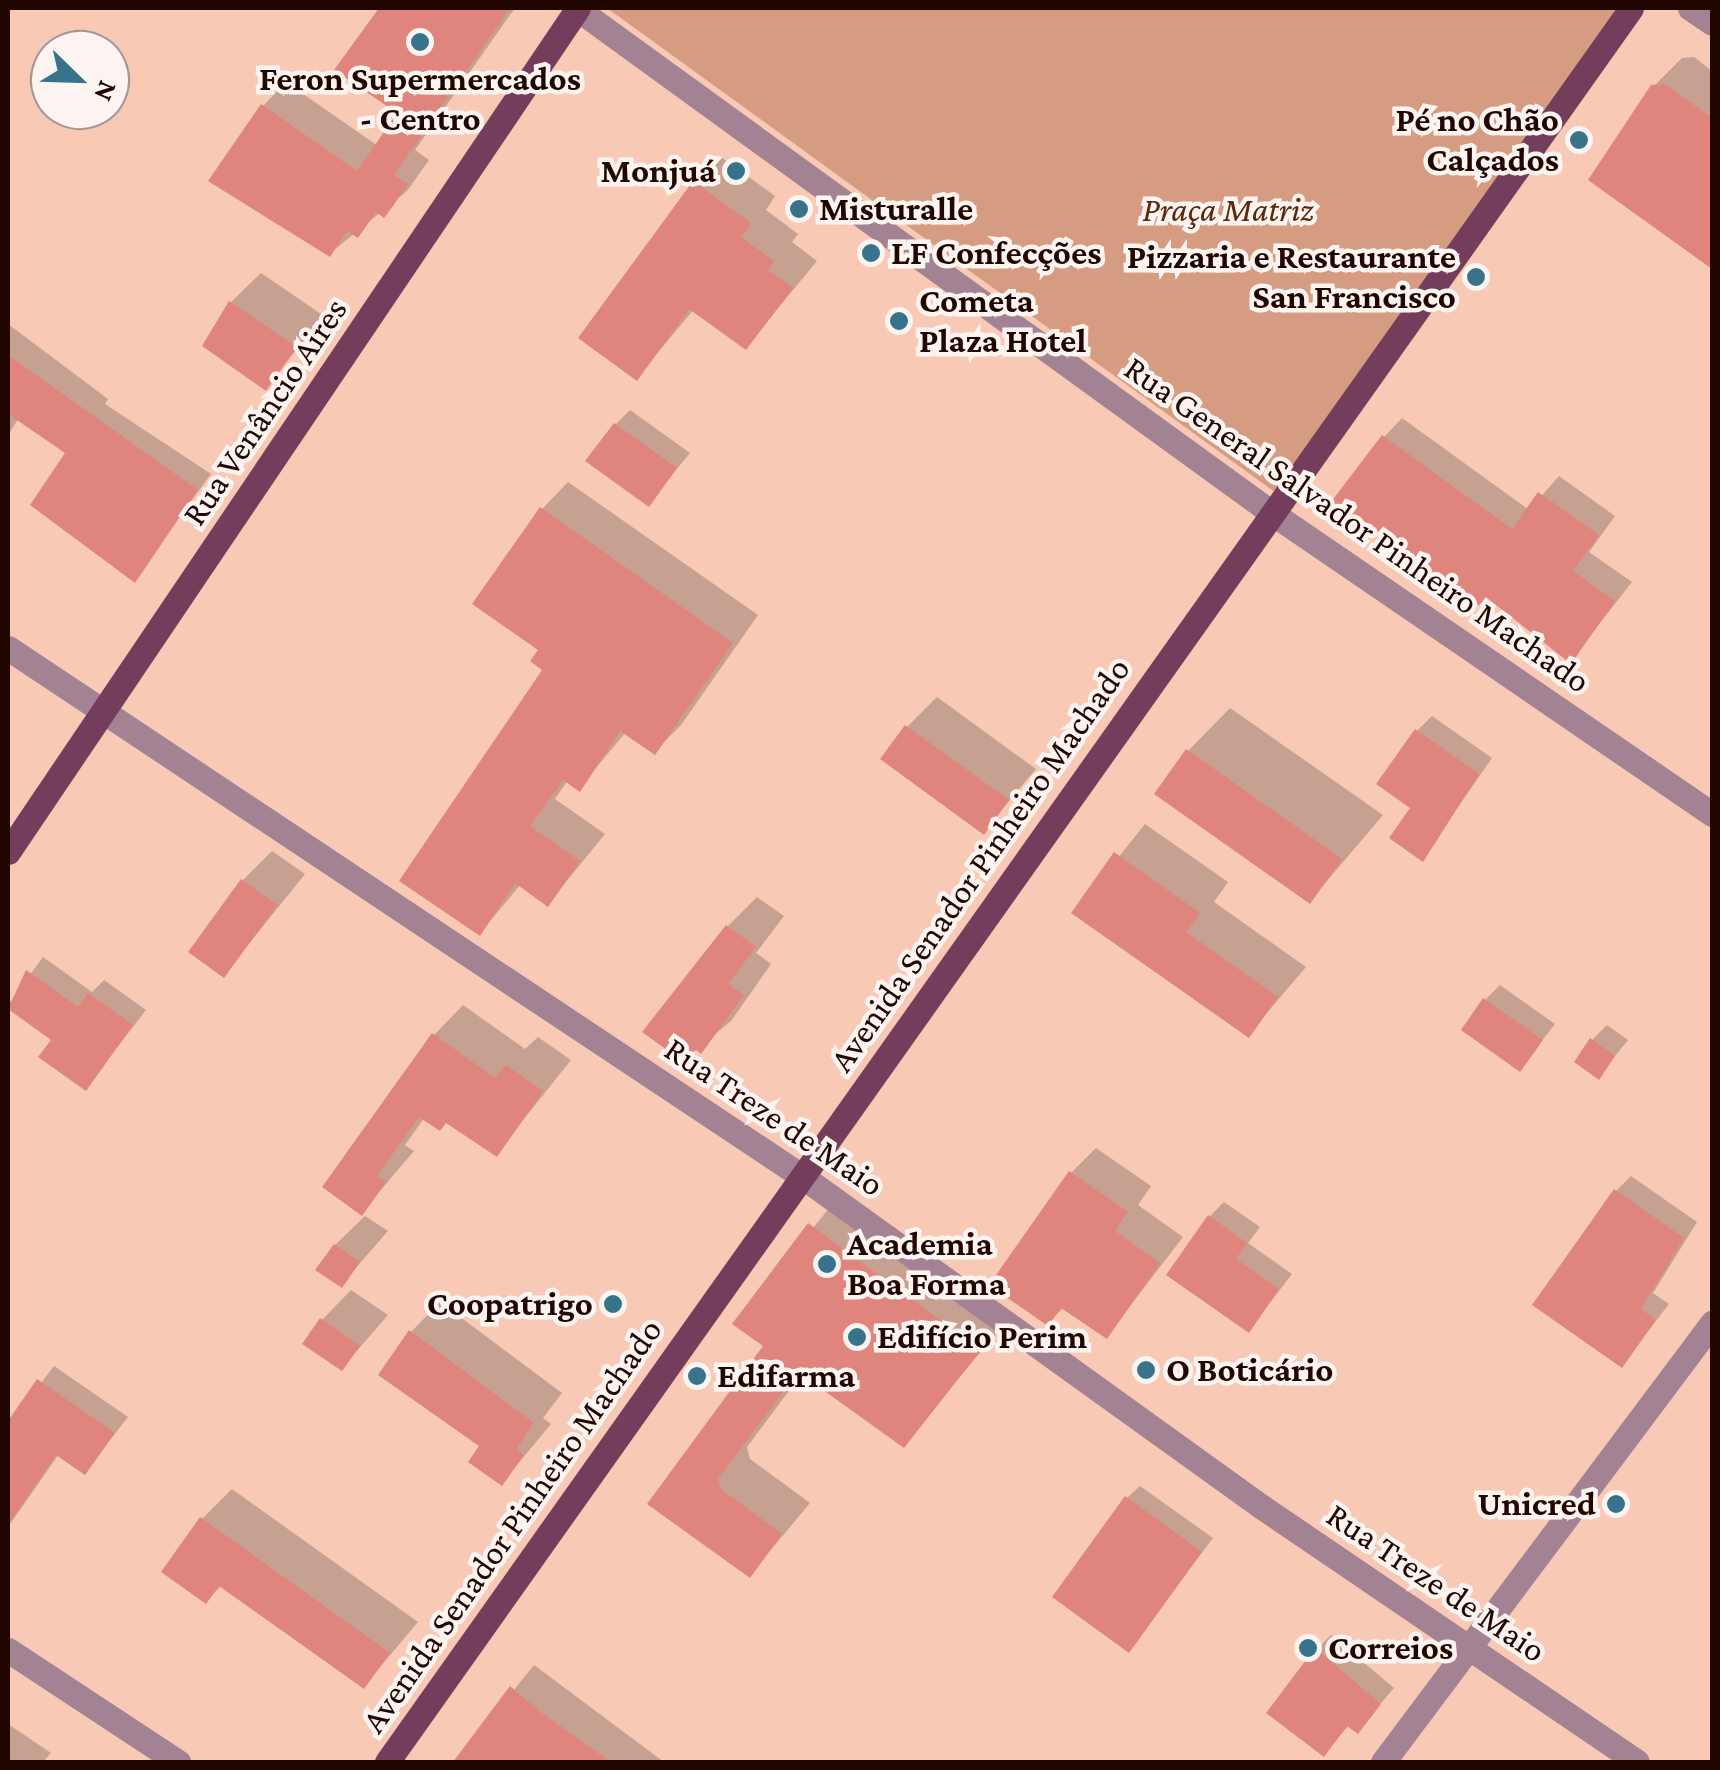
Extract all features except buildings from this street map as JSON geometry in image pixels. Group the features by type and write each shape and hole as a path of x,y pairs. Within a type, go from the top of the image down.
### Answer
{"main road":[{"name":"Rua Venâncio Aires","path":"8,852 107,711 577,8"},
{"name":"Avenida Senador Pinheiro Machado","path":"387,1762 1631,8"}],"street":[{"name":"Rua General Salvador Pinheiro Machado","path":"577,8 1272,512 1712,814"},
{"path":"1690,8 1712,24"},
{"name":"Rua Treze de Maio","path":"8,648 803,1177 1469,1648 1637,1762"},
{"path":"1384,1762 1712,1323"},
{"path":"8,1650 178,1762"}],"green space":[{"name":"Praça Matriz","path":"607,8 1618,8 1276,493"}],"place":[{"name":"Feron Supermercados - Centro","path":"420,42"},
{"name":"Pé no Chão Calçados","path":"1579,140"},
{"name":"Monjuá","path":"736,171"},
{"name":"Misturalle","path":"799,209"},
{"name":"LF Confecções","path":"871,253"},
{"name":"Pizzaria e Restaurante San Francisco","path":"1476,277"},
{"name":"Cometa Plaza Hotel","path":"899,321"},
{"name":"Academia Boa Forma","path":"827,1264"},
{"name":"Coopatrigo","path":"613,1304"},
{"name":"Edifício Perim","path":"857,1337"},
{"name":"O Boticário","path":"1146,1370"},
{"name":"Edifarma","path":"697,1376"},
{"name":"Unicred","path":"1616,1504"},
{"name":"Correios","path":"1308,1648"}]}
